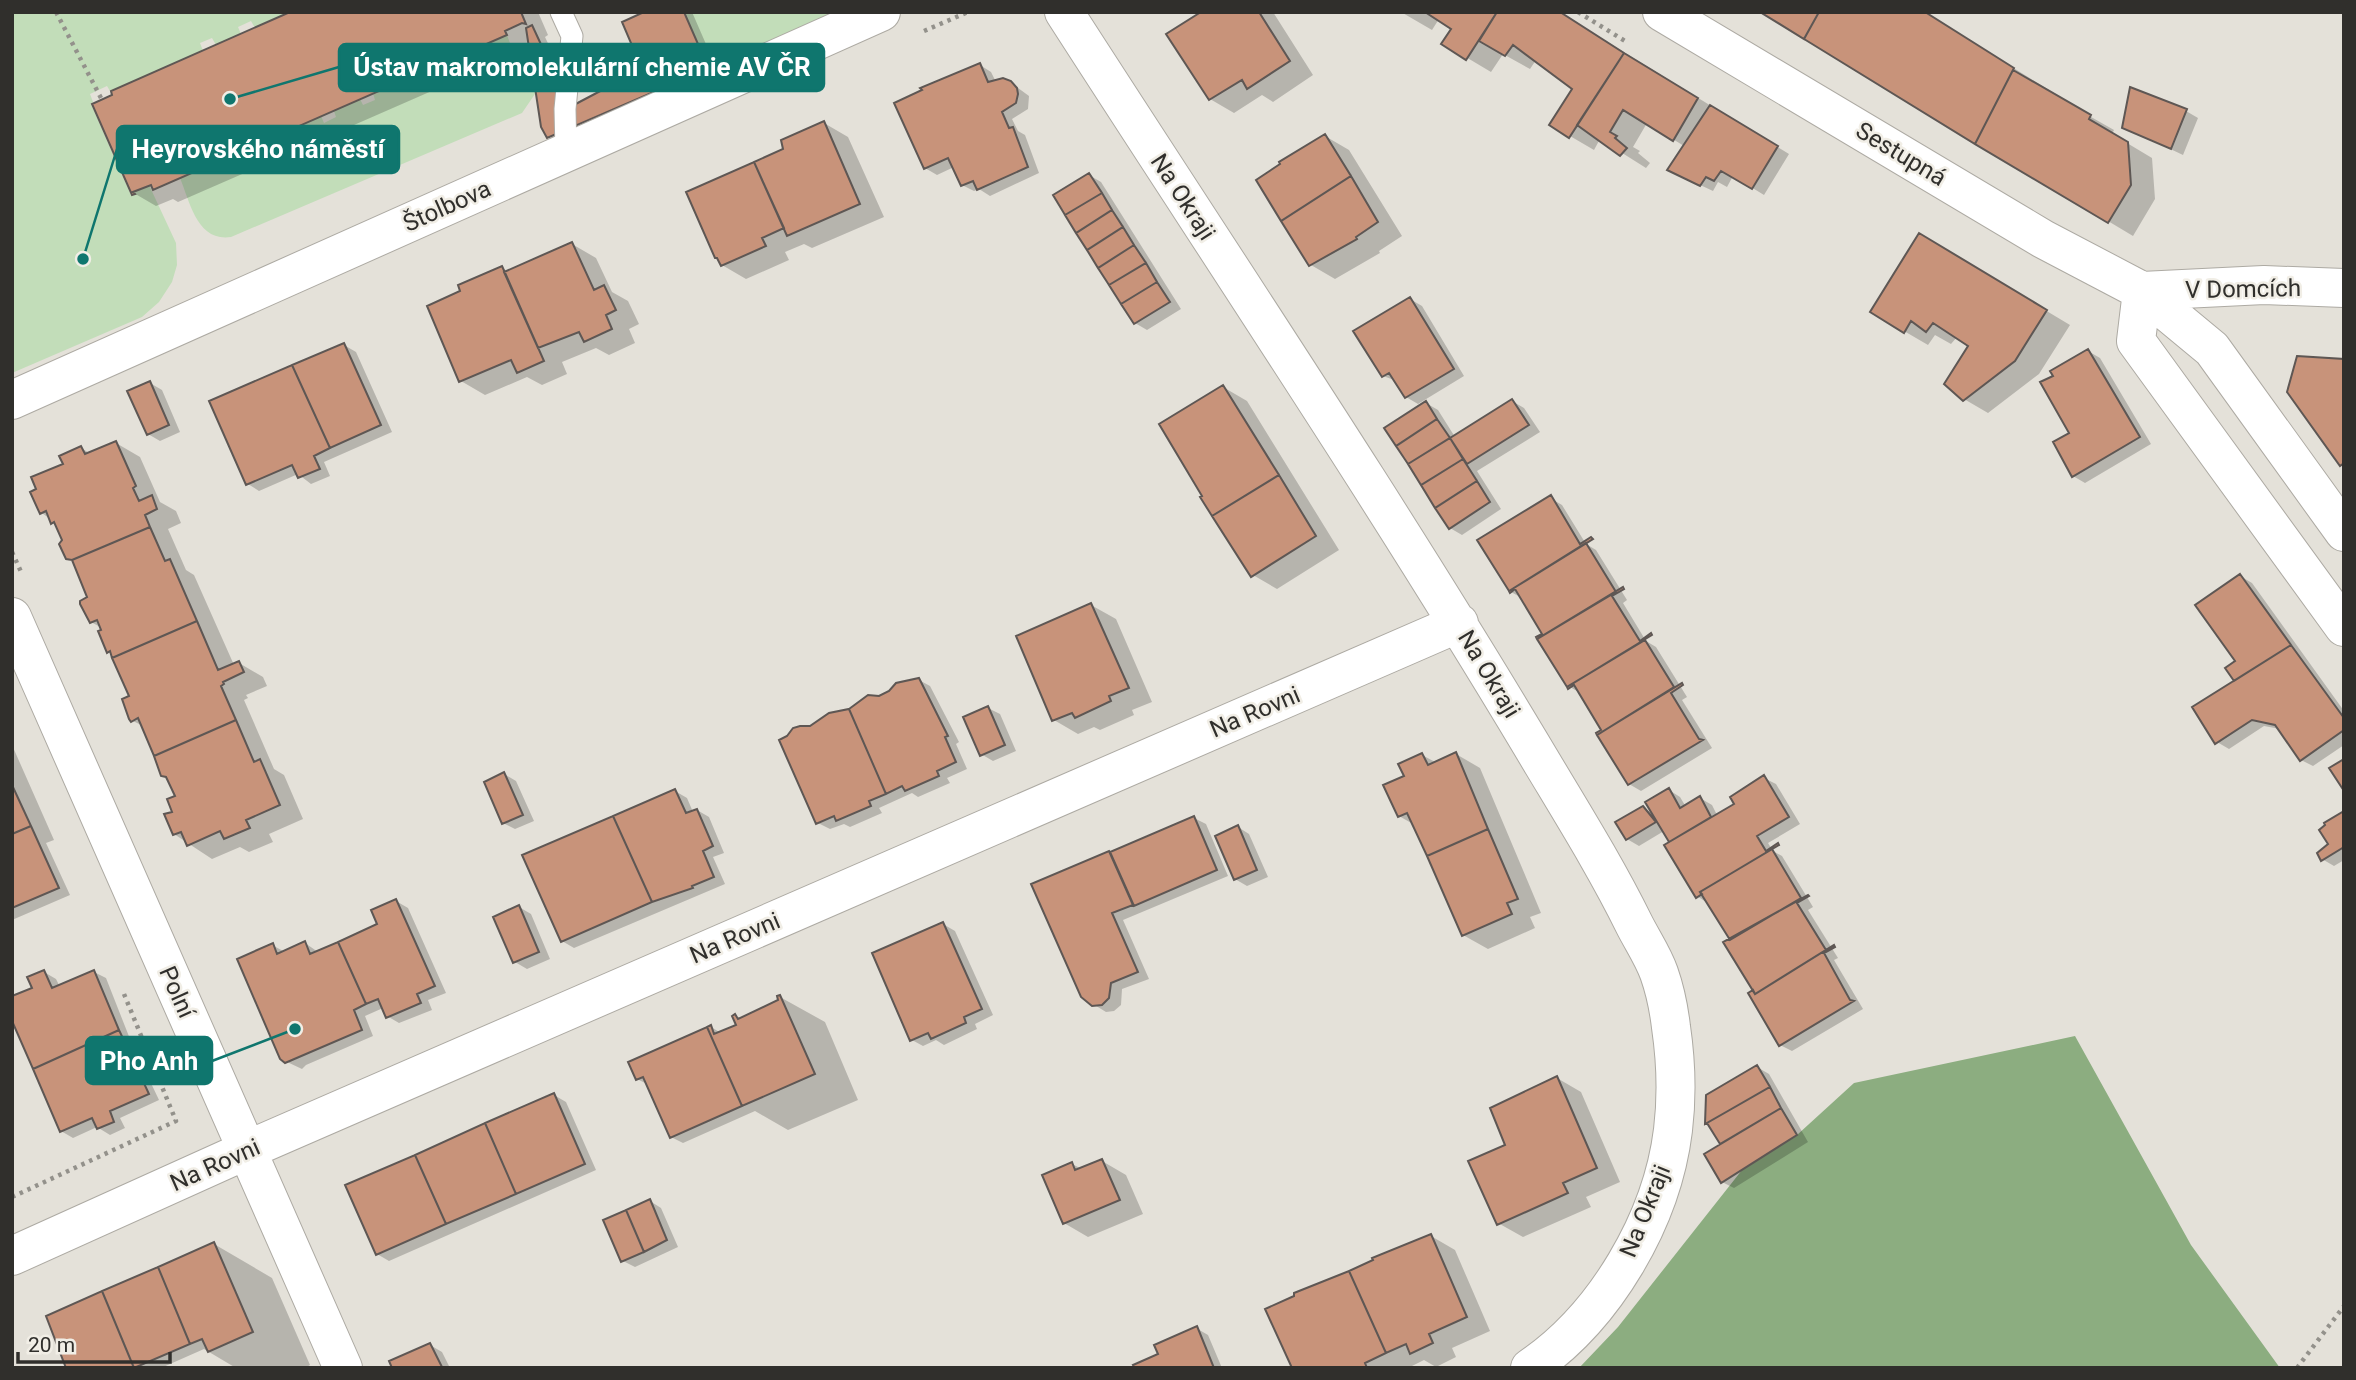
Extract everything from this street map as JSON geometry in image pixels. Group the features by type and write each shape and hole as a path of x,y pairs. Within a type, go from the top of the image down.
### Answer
{"street":[{"name":"Štolbova","path":"12,400 881,12"},
{"name":"Na Okraji","path":"1064,12 1459,623 1617,889 1659,972 1671,1027 1675,1087 1673,1131 1662,1181 1642,1231 1614,1282 1586,1320 1531,1368"},
{"name":"Sestupná","path":"1662,12 2043,239 2142,291 2212,349 2344,532"},
{"name":"V Domcích","path":"2142,291 2264,285 2344,288"},
{"path":"2142,291 2136,341 2344,627"},
{"name":"Polní","path":"12,617 343,1368"},
{"name":"Na Rovni","path":"12,1256 247,1150 1459,623"}],"lane":[{"path":"561,12 572,36 565,109 566,152"}],"path":[{"path":"56,12 101,98"},
{"path":"12,1197 176,1121 123,992"},
{"path":"2291,1368 2298,1365 2344,1306"}],"green space":[{"path":"12,12 287,14 255,28 251,21 238,27 241,34 216,45 212,38 200,43 203,51 110,91 107,86 90,94 93,102 91,104 131,195 149,185 176,243 177,265 172,282 159,302 142,317 12,373"},
{"path":"684,12 843,12 581,120 565,109 642,69 698,44"},
{"path":"507,35 525,84 537,91 522,113 231,237 219,237 210,233 196,218 180,178 238,152 242,158 267,148 264,141 281,133 285,140 297,135 295,127 321,116 324,123 336,117 334,111 360,99 363,105 375,100 373,93 399,81 402,89 414,83 412,76 438,65 441,71 453,66 451,58 477,47 480,54 492,49 489,42"},
{"path":"2075,1036 2191,1245 2280,1368 1579,1368 1618,1327 1742,1170 1797,1135 1854,1083"}],"building":[{"path":"290,12 521,12 526,24 522,23 505,31 507,35 153,190 151,185 133,192 135,194 132,195 92,104 112,95 111,91"},
{"path":"644,12 684,12 698,44 642,69 622,22"},
{"path":"1201,12 1259,12 1290,61 1247,89 1242,80 1209,100 1166,34"},
{"path":"1425,12 1497,12 1466,60 1441,44 1451,29"},
{"path":"1497,12 1560,12 1624,53 1569,138 1549,125 1572,89 1513,45 1505,56 1479,41"},
{"path":"1760,12 1819,12 1804,39"},
{"path":"1819,12 1925,12 2014,68 1975,144 1804,39"},
{"path":"532,25 570,107 675,54 684,79 547,138 541,127 526,28"},
{"path":"1624,53 1698,98 1673,141 1623,110 1610,132 1627,148 1620,156 1577,125"},
{"path":"980,63 988,82 1003,78 1011,81 1017,88 1016,103 1002,112 1009,128 1013,127 1028,167 977,190 973,181 961,186 948,158 924,169 894,103 922,90 920,88"},
{"path":"2013,70 2091,115 2089,119 2128,142 2131,185 2108,223 1975,144"},
{"path":"2130,87 2187,109 2171,149 2122,128"},
{"path":"1710,105 1778,146 1752,189 1721,171 1714,181 1706,177 1700,186 1667,170"},
{"path":"824,121 860,204 787,236 754,162 783,149 781,140"},
{"path":"1325,134 1351,176 1281,221 1256,180 1280,164 1279,162"},
{"path":"754,162 784,228 762,238 766,246 721,266 686,192"},
{"path":"1089,173 1102,193 1065,215 1053,195"},
{"path":"1351,176 1378,222 1356,237 1357,239 1309,266 1281,221"},
{"path":"1102,193 1112,210 1076,233 1065,215"},
{"path":"1112,210 1123,227 1087,250 1076,233"},
{"path":"1123,227 1134,245 1098,268 1087,250"},
{"path":"1919,233 2047,310 2015,361 1963,401 1944,384 1968,346 1933,323 1926,332 1911,321 1904,333 1870,312"},
{"path":"572,242 594,290 604,285 616,310 606,315 612,329 584,342 579,332 538,348 504,272"},
{"path":"1134,245 1146,263 1109,285 1098,268"},
{"path":"1146,263 1157,282 1121,304 1109,285"},
{"path":"502,266 544,361 517,373 511,360 459,382 427,306 460,291 458,285"},
{"path":"1157,282 1170,302 1134,324 1121,304"},
{"path":"1410,297 1454,369 1405,398 1389,373 1382,377 1353,331"},
{"path":"344,343 381,425 330,448 292,365"},
{"path":"2088,349 2140,437 2072,477 2053,442 2069,433 2040,382 2053,376 2050,371"},
{"path":"2297,356 2344,359 2344,463 2340,466 2287,392"},
{"path":"292,365 330,448 314,456 320,469 298,478 292,465 246,485 209,401"},
{"path":"150,381 169,425 147,435 127,391"},
{"path":"1223,385 1279,475 1212,516 1159,424"},
{"path":"1512,399 1529,425 1467,464 1450,438"},
{"path":"1426,401 1437,419 1396,446 1384,428"},
{"path":"1437,419 1450,438 1408,464 1396,446"},
{"path":"1450,438 1463,459 1421,485 1408,464"},
{"path":"116,441 136,486 133,488 139,501 152,495 157,509 145,515 150,527 72,560 66,559 54,522 51,524 46,511 40,514 30,492 36,489 31,477 63,464 59,456 81,446 85,454"},
{"path":"1463,459 1477,481 1435,508 1421,485"},
{"path":"1279,475 1316,536 1251,577 1212,516"},
{"path":"1477,481 1490,502 1449,529 1435,508"},
{"path":"1551,495 1580,544 1591,537 1593,539 1509,591 1477,540"},
{"path":"150,527 165,561 170,559 197,621 112,658 110,651 107,653 98,631 101,630 97,620 90,623 80,604 80,601 87,597 72,560"},
{"path":"1586,543 1616,592 1537,639 1536,637 1542,634 1515,589 1510,593 1509,591"},
{"path":"2240,574 2291,645 2234,681 2225,668 2235,661 2195,605"},
{"path":"1623,587 1624,589 1612,596 1640,641 1651,633 1652,635 1567,687 1537,639"},
{"path":"1091,603 1129,688 1109,696 1111,701 1075,718 1072,713 1052,721 1016,636"},
{"path":"197,621 218,670 239,661 244,672 223,682 221,686 236,720 154,756 138,718 131,722 129,719 122,699 129,696 112,658"},
{"path":"1645,640 1674,687 1597,735 1601,730 1574,685 1568,689 1567,687"},
{"path":"2291,645 2344,718 2344,730 2300,761 2275,725 2252,720 2215,744 2192,707"},
{"path":"919,678 948,736 945,737 956,762 937,771 939,776 905,791 902,786 886,794 849,709 868,695 879,696 889,691 896,683"},
{"path":"1682,683 1683,685 1671,693 1699,739 1703,740 1628,785 1597,735"},
{"path":"988,706 1005,745 980,756 963,717"},
{"path":"849,709 886,794 869,801 871,806 836,821 834,816 816,824 779,740 787,736 793,728 810,726 829,713"},
{"path":"236,720 254,762 260,759 280,805 246,820 250,828 224,839 220,831 187,846 181,832 173,835 164,814 172,812 167,799 175,796 166,777 161,776 154,756"},
{"path":"1456,752 1488,829 1427,856 1407,813 1398,817 1383,785 1404,776 1398,764 1422,753 1428,765"},
{"path":"2344,759 2344,791 2329,768"},
{"path":"504,772 523,815 502,824 484,782"},
{"path":"1764,775 1789,817 1757,836 1766,851 1778,843 1779,845 1700,892 1702,894 1696,898 1664,845 1734,804 1730,797"},
{"path":"12,785 31,826 12,834"},
{"path":"1669,788 1680,808 1700,796 1711,817 1669,842 1645,802"},
{"path":"675,789 686,813 697,809 713,846 703,851 714,877 692,886 693,888 652,902 613,816"},
{"path":"1643,806 1656,822 1626,840 1615,822"},
{"path":"2344,811 2344,847 2321,861 2317,853 2328,844 2319,830 2324,823"},
{"path":"613,816 652,902 561,942 522,855"},
{"path":"1194,816 1217,870 1134,906 1110,852"},
{"path":"1238,825 1257,870 1234,880 1215,836"},
{"path":"31,826 59,888 12,908 12,834"},
{"path":"1488,829 1518,899 1507,903 1512,914 1462,936 1427,856"},
{"path":"1772,849 1801,898 1730,940 1700,892"},
{"path":"1109,851 1133,905 1112,913 1138,972 1111,983 1109,998 1102,1005 1092,1006 1081,997 1031,884"},
{"path":"1808,895 1797,903 1826,950 1755,994 1723,942"},
{"path":"396,899 435,986 417,994 421,1003 386,1018 378,999 366,1004 338,942 377,924 371,910"},
{"path":"519,905 539,952 513,963 493,917"},
{"path":"943,922 982,1009 964,1017 966,1023 931,1039 928,1033 910,1041 872,953"},
{"path":"305,941 310,954 338,942 366,1004 354,1010 362,1030 285,1063 280,1059 237,959 273,943 277,954"},
{"path":"1834,945 1835,947 1824,953 1850,1000 1854,1001 1779,1046 1748,993 1753,990 1755,994"},
{"path":"44,970 52,988 94,970 119,1030 33,1069 12,1021 12,996 32,988 27,977"},
{"path":"780,995 815,1074 742,1106 707,1027 711,1025 714,1034 736,1025 732,1016 735,1014 738,1019 778,1000 777,996"},
{"path":"707,1027 742,1106 670,1138 643,1077 636,1080 628,1062"},
{"path":"119,1030 149,1094 110,1111 114,1122 97,1129 92,1118 60,1132 33,1069"},
{"path":"1757,1065 1770,1087 1705,1124 1706,1095"},
{"path":"1557,1076 1597,1168 1563,1183 1568,1193 1497,1225 1468,1161 1505,1145 1490,1108"},
{"path":"1770,1087 1781,1108 1720,1144 1707,1123"},
{"path":"554,1093 585,1164 516,1194 485,1123"},
{"path":"1781,1108 1797,1135 1721,1183 1704,1154"},
{"path":"485,1123 516,1194 446,1224 415,1155"},
{"path":"415,1155 446,1224 376,1255 345,1185"},
{"path":"1102,1159 1120,1200 1063,1224 1042,1175 1072,1162 1075,1170"},
{"path":"650,1199 667,1240 644,1252 626,1210"},
{"path":"626,1210 644,1252 621,1262 603,1220"},
{"path":"1431,1234 1467,1317 1429,1334 1433,1343 1410,1354 1406,1344 1386,1353 1349,1271 1373,1260 1372,1258"},
{"path":"214,1242 253,1332 208,1352 202,1339 190,1344 158,1267"},
{"path":"158,1267 190,1344 134,1368 102,1291"},
{"path":"1349,1271 1386,1353 1365,1363 1367,1368 1292,1368 1265,1309 1294,1296 1294,1293"},
{"path":"102,1291 134,1368 66,1368 46,1316"},
{"path":"1197,1326 1214,1368 1135,1368 1133,1365 1158,1354 1154,1345"},
{"path":"430,1343 442,1367 392,1368 389,1361"}],"place":[{"name":"Ústav makromolekulární chemie AV ČR","path":"230,99"},
{"name":"Heyrovského náměstí","path":"83,259"},
{"name":"Pho Anh","path":"295,1029"}]}
